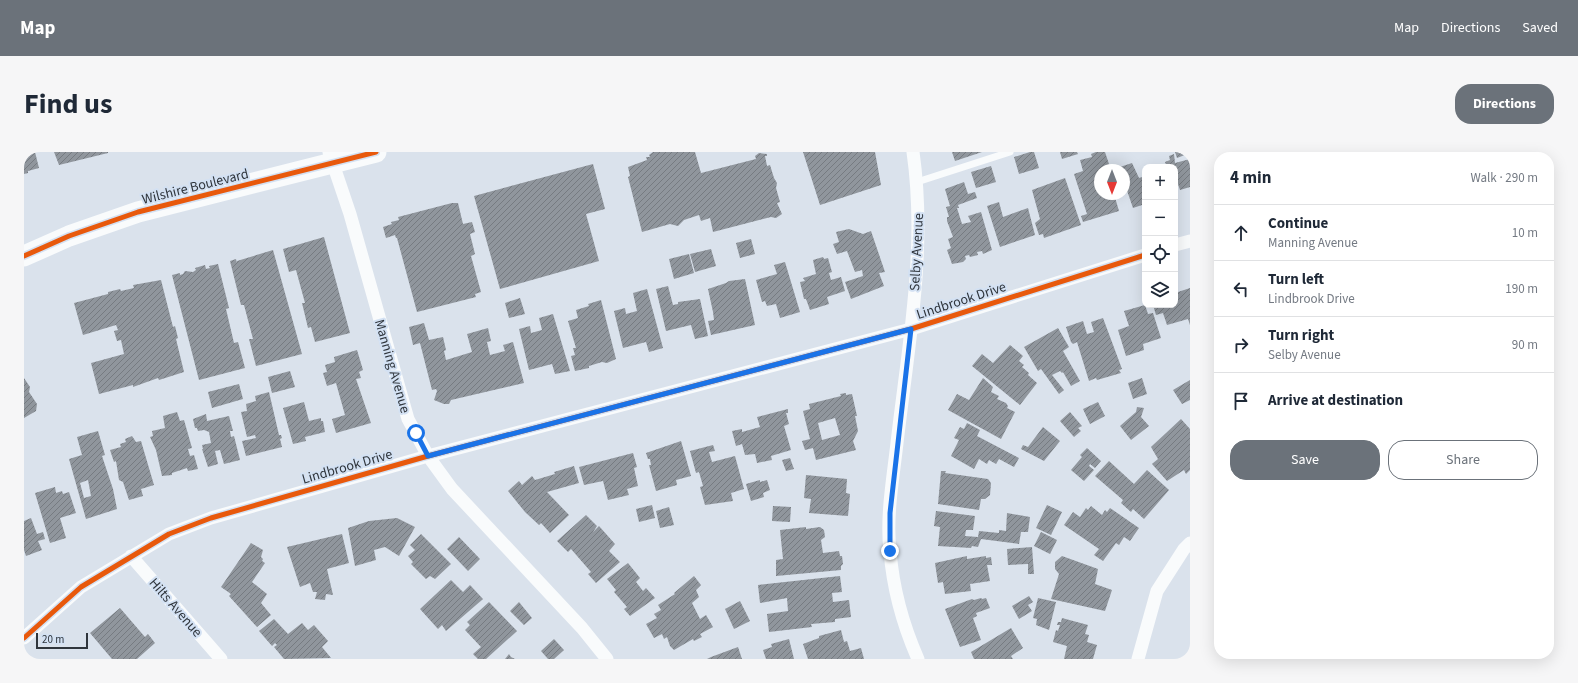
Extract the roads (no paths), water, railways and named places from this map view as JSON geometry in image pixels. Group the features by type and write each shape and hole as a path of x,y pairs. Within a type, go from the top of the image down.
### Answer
{"main road":[{"name":"Wilshire Boulevard","path":"24,256 69,236 138,212 331,158 376,152"}],"street":[{"name":"Selby Avenue","path":"913,152 917,182 918,254 890,513 890,551 896,590 905,629 918,659"},
{"name":"Manning Avenue","path":"331,158 350,214 408,419 428,456 452,489 582,628 607,659"},
{"path":"1178,244 1190,241"},
{"name":"Lindbrook Drive","path":"24,638 81,587 169,534 210,518 428,456 911,329 1142,256"},
{"path":"1138,659 1157,591 1184,549 1190,543"},
{"name":"Hilts Avenue","path":"131,556 221,659"}],"lane":[{"path":"917,182 1010,152"}]}
